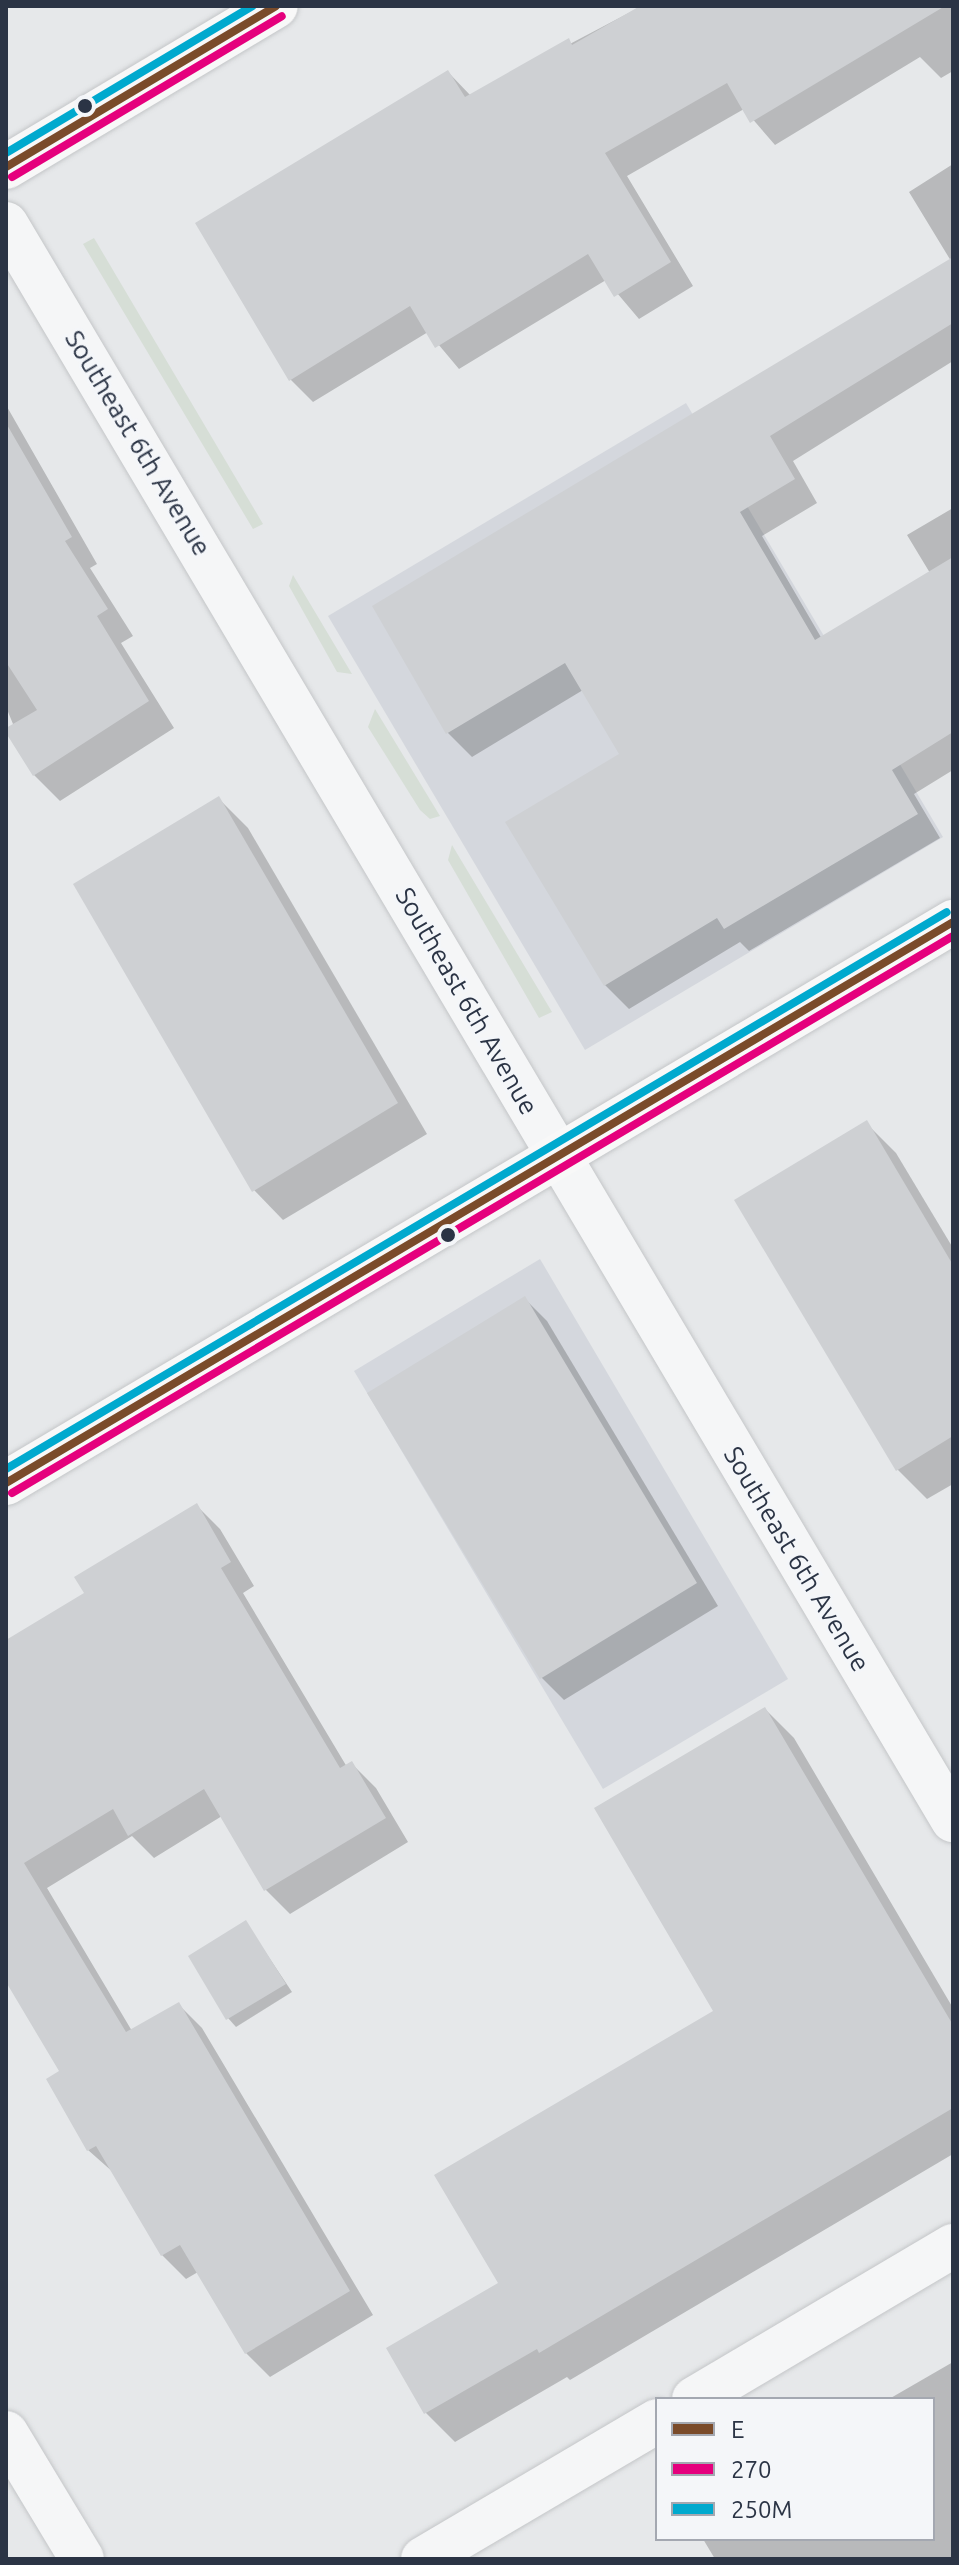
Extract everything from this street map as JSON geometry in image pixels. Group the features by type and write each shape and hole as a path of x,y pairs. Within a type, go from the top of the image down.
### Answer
{"main road":[{"path":"6,167 276,6"},
{"path":"6,1483 953,922"}],"street":[{"name":"Southeast 6th Avenue","path":"6,224 229,594 556,1156 953,1820"},
{"path":"697,2397 953,2246"},
{"path":"423,2559 655,2422"},
{"path":"6,2433 82,2559"}],"shaded area":[{"path":"94,238 263,524 253,529 83,244"},
{"path":"686,403 943,837 585,1050 328,616"},
{"path":"293,575 352,674 337,672 289,586"},
{"path":"375,709 440,816 430,819 420,810 368,727"},
{"path":"452,845 552,1012 539,1018 448,860"},
{"path":"540,1259 788,1679 603,1789 354,1371"}],"building":[{"path":"640,6 945,6 750,123 727,83 605,153 671,262 614,297 588,254 435,348 410,306 289,381 195,223 448,70 465,97 569,38 572,45"},
{"path":"953,257 953,323 770,436 795,479 740,512 815,640 953,557 953,732 892,770 918,814 724,929 717,918 604,986 505,822 619,754 565,663 446,734 372,606"},
{"path":"6,423 72,537 65,541 108,609 97,616 149,701 33,776 6,733 6,728 37,710 6,662"},
{"path":"219,796 398,1103 252,1192 73,884"},
{"path":"867,1120 953,1265 953,1436 896,1471 734,1200"},
{"path":"525,1296 697,1583 540,1679 367,1393"},
{"path":"197,1503 231,1562 221,1568 340,1768 352,1761 386,1818 264,1891 204,1789 128,1836 113,1809 24,1863 126,2032 179,2002 350,2291 245,2354 180,2245 161,2256 96,2146 87,2151 46,2079 59,2071 6,1982 6,1640 84,1593 74,1577"},
{"path":"765,1707 953,2025 953,2108 539,2353 537,2349 424,2414 386,2348 498,2283 434,2175 713,2011 594,1808"},
{"path":"246,1920 286,1984 226,2020 188,1956"}],"transit line":[{"name":"250M","path":"6,153 253,6"},
{"name":"E","path":"6,167 276,6"},
{"name":"270","path":"12,177 282,16"},
{"name":"250M","path":"6,1469 947,912"},
{"name":"E","path":"6,1483 953,922"},
{"name":"270","path":"12,1493 953,936"}]}
